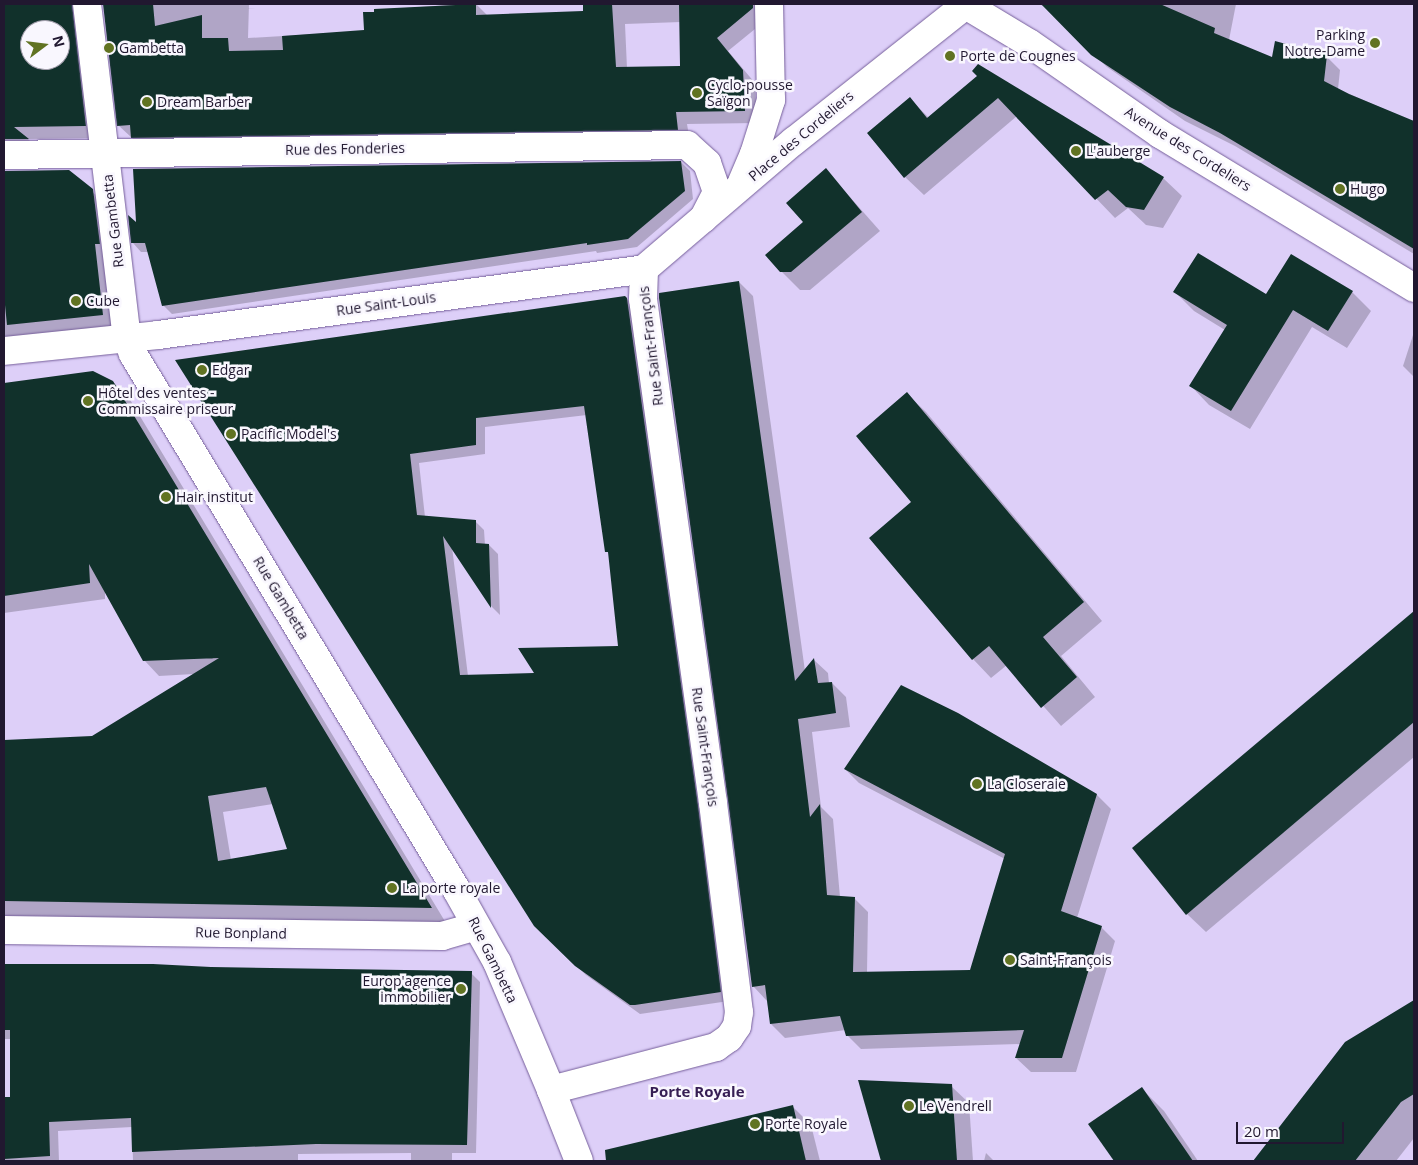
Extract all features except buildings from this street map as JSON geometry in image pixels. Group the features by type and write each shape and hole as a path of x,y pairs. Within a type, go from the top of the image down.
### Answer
{"street":[{"name":"Rue Gambetta","path":"87,4 127,338 134,358 456,889 497,962 551,1090 578,1161"},
{"name":"Place des Cordeliers","path":"740,188 754,155 771,100 769,4"},
{"name":"Place des Cordeliers","path":"740,188 844,99 965,4"},
{"name":"Avenue des Cordeliers","path":"965,4 1029,43 1160,134 1414,288"},
{"name":"Rue des Fonderies","path":"4,154 687,145 707,163 717,192 701,222"},
{"path":"644,269 740,188"},
{"name":"Rue Saint-Louis","path":"4,351 127,338 644,269"},
{"name":"Rue Saint-François","path":"551,1090 716,1047 729,1038 737,1026 739,1012 713,803 643,299 644,269"},
{"name":"Rue Bonpland","path":"4,930 442,936 476,926"}],"place":[{"name":"Parking Notre-Dame","path":"1375,43"},
{"name":"Gambetta","path":"109,48"},
{"name":"Porte de Cougnes","path":"950,56"},
{"name":"Cyclo-pousse Saïgon","path":"697,93"},
{"name":"Dream Barber","path":"147,102"},
{"name":"L'auberge","path":"1076,151"},
{"name":"Hugo","path":"1340,189"},
{"name":"Cube","path":"76,301"},
{"name":"Edgar","path":"202,370"},
{"name":"Hôtel des ventes - Commissaire priseur","path":"88,401"},
{"name":"Pacific Model's","path":"231,434"},
{"name":"Hair institut","path":"166,497"},
{"name":"La Closeraie","path":"977,784"},
{"name":"La porte royale","path":"392,888"},
{"name":"Saint-François","path":"1010,960"},
{"name":"Europ'agence immobilier","path":"461,989"},
{"name":"Le Vendrell","path":"909,1106"},
{"name":"Porte Royale","path":"755,1124"}],"district":[{"name":"Porte Royale","path":"697,1092"}]}
